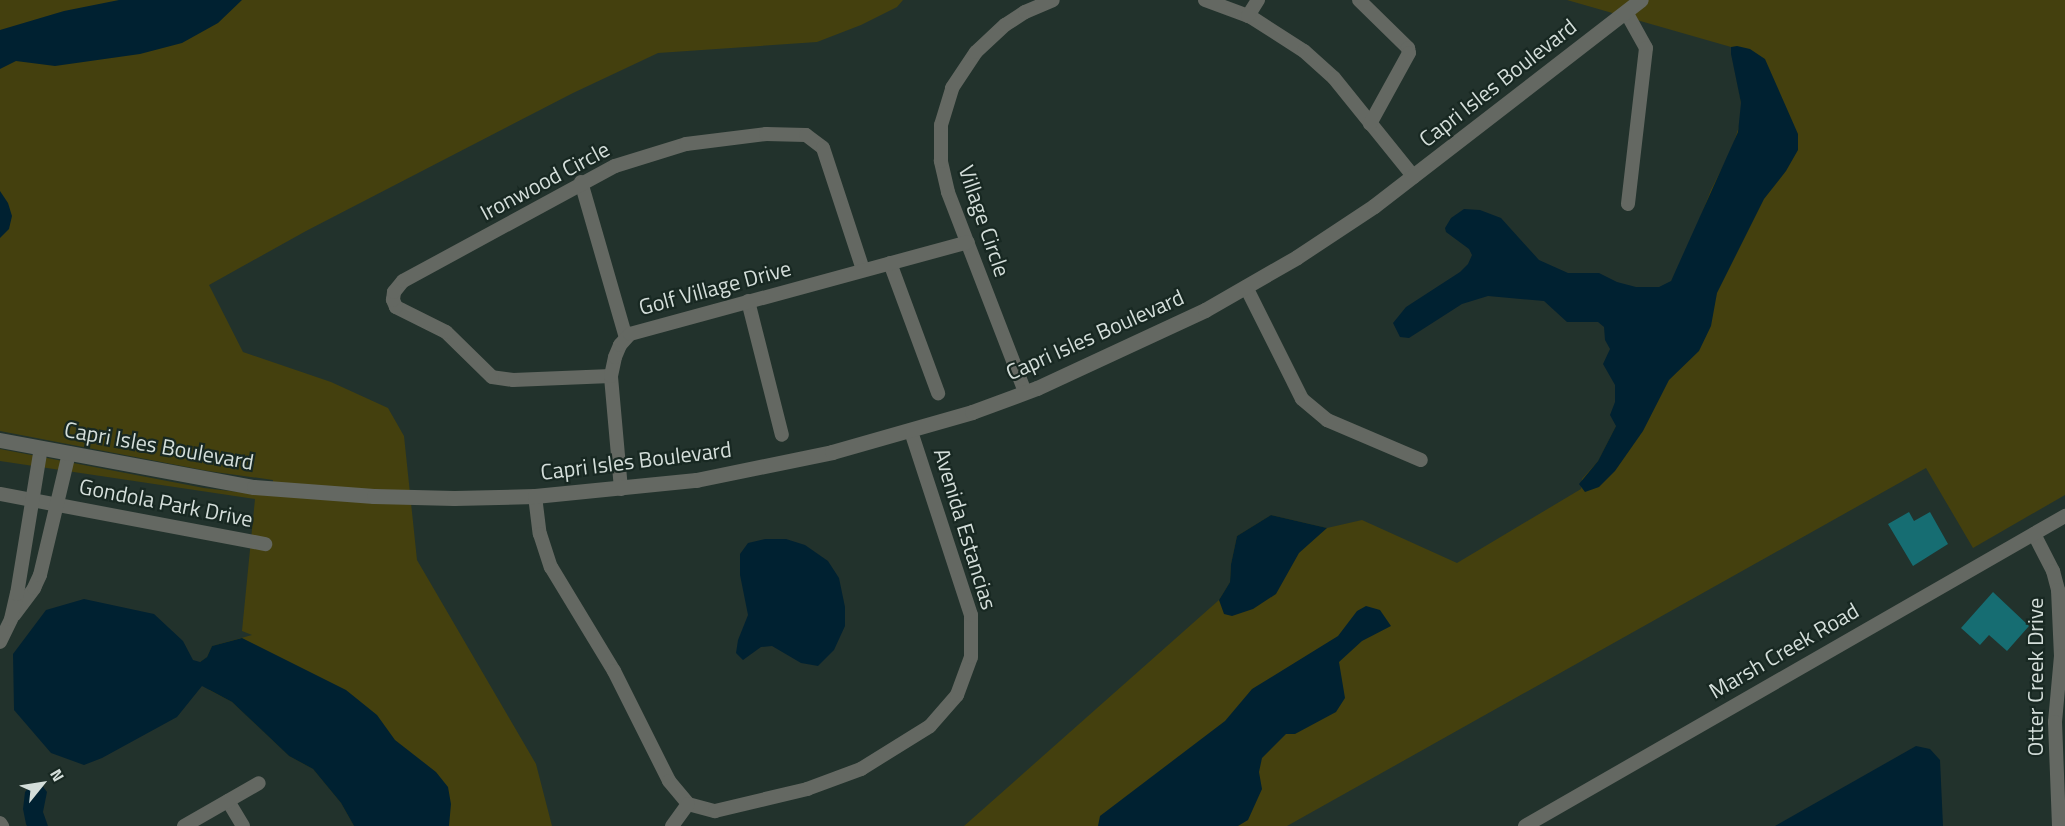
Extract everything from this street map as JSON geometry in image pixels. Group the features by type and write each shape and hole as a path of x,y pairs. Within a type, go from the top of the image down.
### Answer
{"street":[{"name":"Village Circle","path":"1025,392 948,192 941,161 941,125 952,88 976,52 1029,5 1053,0"},
{"path":"1204,0 1248,16 1274,30 1320,64 1414,177"},
{"path":"1248,16 1258,0"},
{"path":"1359,0 1408,48 1409,54 1370,124"},
{"name":"Capri Isles Boulevard","path":"0,440 206,480 265,488 374,496 535,496 621,489 742,472 832,453 911,431 1025,392 1143,340 1246,287 1324,240 1414,177 1641,0"},
{"path":"1626,12 1646,48 1628,204"},
{"name":"Ironwood Circle","path":"611,376 513,380 492,377 446,332 402,311 393,300 394,292 402,281 581,182 630,160 686,144 766,134 806,135 818,142 827,156 863,270"},
{"path":"581,182 626,338"},
{"path":"863,270 968,242"},
{"path":"890,263 938,393"},
{"name":"Golf Village Drive","path":"621,489 611,376 615,357 626,338 650,326 863,270"},
{"path":"1246,287 1296,390 1315,412 1421,460"},
{"path":"748,301 782,435"},
{"name":"Avenida Estancias","path":"688,804 715,811 784,795 846,776 914,738 937,720 957,695 970,664 973,637 971,615 911,431"},
{"name":"Gondola Park Drive","path":"11,619 41,448"},
{"name":"Gondola Park Drive","path":"0,642 11,619 34,588 40,575 69,453"},
{"name":"Gondola Park Drive","path":"0,494 266,544"},
{"path":"535,496 540,534 551,567 614,671 669,781 688,804 672,826"},
{"name":"Marsh Creek Road","path":"1525,826 2065,516"},
{"name":"Otter Creek Drive","path":"2034,534 2053,571 2058,590 2061,656 2055,722 2059,826"},
{"path":"184,826 259,783"},
{"path":"228,801 243,826"}],"shaded area":[{"path":"0,0 903,0 897,7 861,25 817,42 658,53 573,93 306,231 209,285 243,352 331,382 388,408 404,436 417,560 536,764 552,826 354,826 341,803 313,769 289,756 232,702 209,690 200,662 207,657 212,646 252,635 242,631 255,499 0,461 0,449 204,488 272,496 273,480 208,471 0,431"},
{"path":"1567,0 2065,0 2065,495 1973,548 1926,468 1287,826 964,826 1219,600 1230,582 1237,536 1271,515 1327,528 1362,520 1457,563 1581,489 1582,479 1598,461 1616,426 1671,281 1732,148 1741,120 1741,103 1731,47"}],"water":[{"path":"119,0 242,0 218,23 182,43 140,54 55,66 16,61 0,69 0,30 64,11"},
{"path":"1731,47 1750,49 1765,59 1798,134 1798,150 1786,171 1764,199 1717,293 1711,326 1699,351 1669,380 1643,431 1615,471 1599,487 1585,492 1579,484 1598,461 1616,426 1610,415 1615,402 1615,385 1603,364 1610,349 1605,340 1604,327 1598,322 1567,322 1544,301 1488,296 1462,304 1409,338 1400,337 1393,323 1406,307 1460,272 1468,264 1472,255 1469,249 1446,232 1445,228 1451,218 1464,209 1480,210 1501,218 1539,260 1568,273 1599,273 1617,282 1636,287 1659,287 1671,281 1738,132 1741,103 1731,54"},
{"path":"0,191 8,203 12,216 9,229 0,238"},
{"path":"1271,515 1327,528 1299,553 1276,594 1253,609 1232,616 1224,614 1219,600 1230,582 1237,536"},
{"path":"765,539 786,539 805,545 828,561 839,578 845,607 845,626 834,650 818,666 801,663 772,646 761,647 743,660 736,653 738,640 748,615 740,575 740,554 748,543"},
{"path":"84,599 154,614 183,641 193,660 200,662 207,657 212,646 242,638 346,690 377,715 395,740 436,772 448,787 451,804 449,826 354,826 341,803 313,769 289,756 232,702 202,686 177,717 102,758 84,765 51,753 14,710 13,654 46,610"},
{"path":"1366,606 1380,610 1391,626 1362,641 1339,662 1345,698 1336,712 1295,734 1286,734 1262,758 1259,772 1262,789 1248,820 1238,826 1098,826 1100,816 1225,721 1252,689 1338,636 1357,611"},
{"path":"1916,746 1930,749 1940,760 1943,826 1775,826"},
{"path":"32,784 41,784 47,792 43,812 48,826 27,826 26,824 23,809 25,792"}],"building":[{"path":"1909,512 1914,521 1930,512 1948,544 1913,566 1888,524"},
{"path":"1993,592 2029,626 2007,651 1989,635 1980,645 1961,628"}]}
